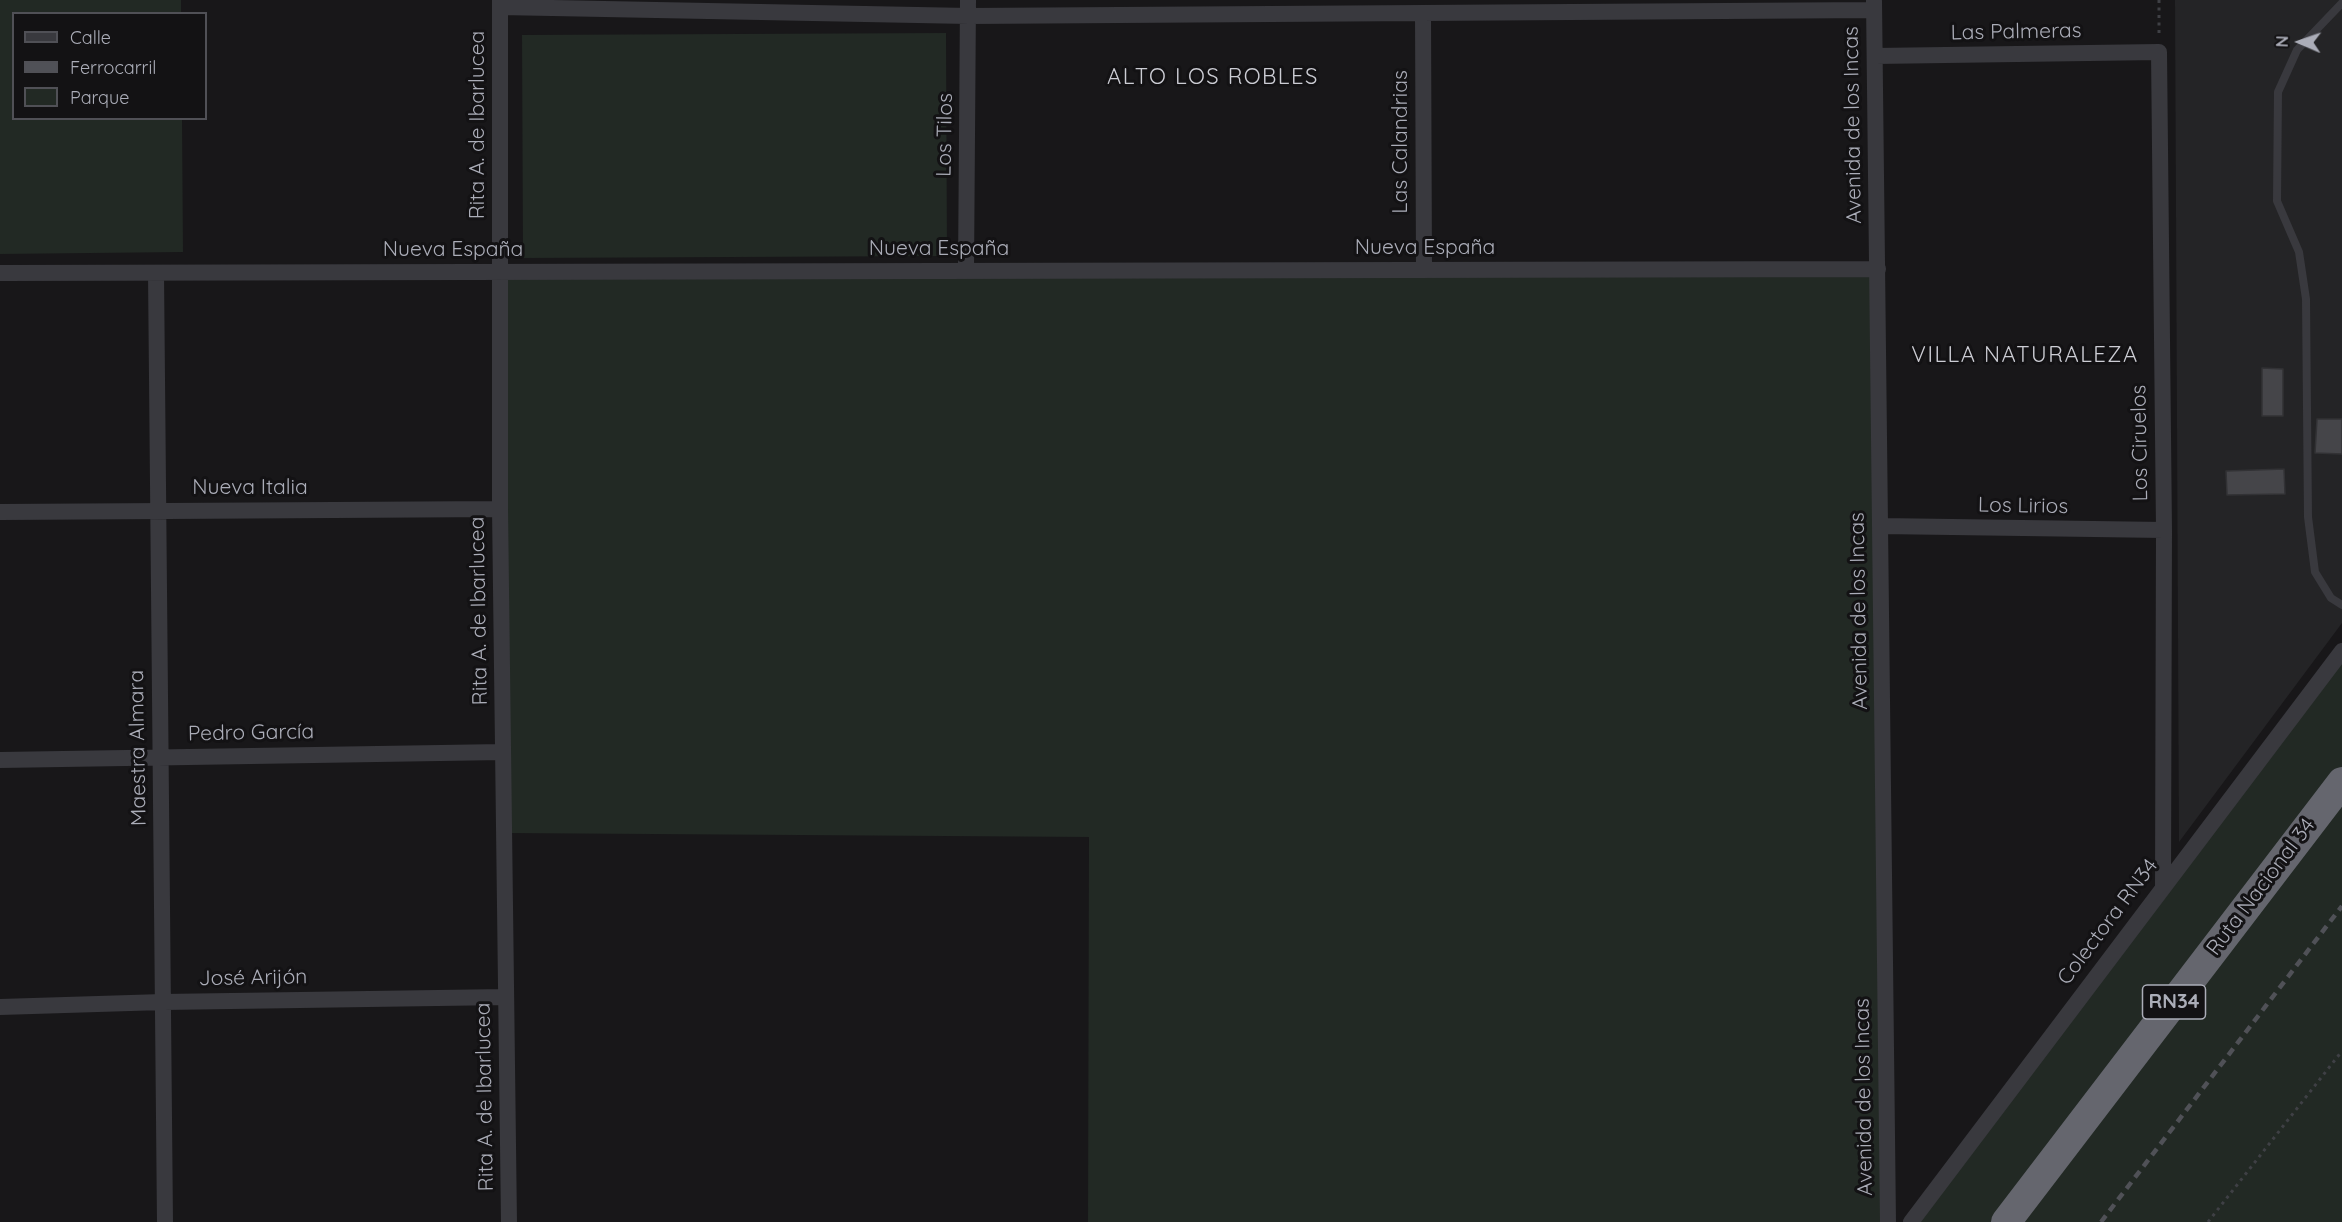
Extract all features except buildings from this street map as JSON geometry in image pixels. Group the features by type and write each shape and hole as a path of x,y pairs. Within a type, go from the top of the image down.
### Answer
{"highway":[{"name":"Ruta Nacional 34","path":"2006,1222 2342,782"}],"street":[{"path":"500,4 1423,14 1874,5"},
{"name":"Rita A. de Ibarlucea","path":"500,4 500,509 509,1222"},
{"name":"Avenida de los Incas","path":"1874,5 1888,1222"},
{"name":"Los Tilos","path":"966,271 968,8"},
{"name":"Las Calandrias","path":"1423,14 1424,270"},
{"name":"Las Palmeras","path":"1875,56 2159,52"},
{"name":"Los Ciruelos","path":"2159,52 2164,530 2163,886"},
{"name":"Nueva España","path":"0,273 1878,269"},
{"name":"Maestra Almara","path":"156,273 165,1222"},
{"name":"Nueva Italia","path":"0,512 500,509"},
{"name":"Los Lirios","path":"1881,526 2164,530"},
{"name":"Colectora RN34","path":"1911,1222 2342,651"},
{"name":"Pedro García","path":"0,760 503,752"},
{"name":"José Arijón","path":"0,1007 506,997"}],"lane":[{"path":"2342,3 2297,50 2277,92 2277,201 2299,252 2306,299 2308,517 2315,572 2331,598 2342,605"}],"path":[{"path":"2159,0 2159,52"},
{"path":"2208,1222 2342,1051"}],"shaded area":[{"path":"2175,0 2342,0 2342,623 2179,842"}],"green space":[{"path":"0,0 181,0 181,12 12,12 12,120 182,120 183,252 0,254"},
{"path":"946,33 947,256 523,258 522,35"},
{"path":"1878,269 1888,1222 1088,1222 1089,837 504,833 501,273"},
{"path":"2342,651 2342,1222 1911,1222"}],"railway":[{"path":"2101,1222 2342,906"}],"district":[{"name":"ALTO LOS ROBLES","path":"1213,77"},
{"name":"VILLA NATURALEZA","path":"2025,355"}]}
